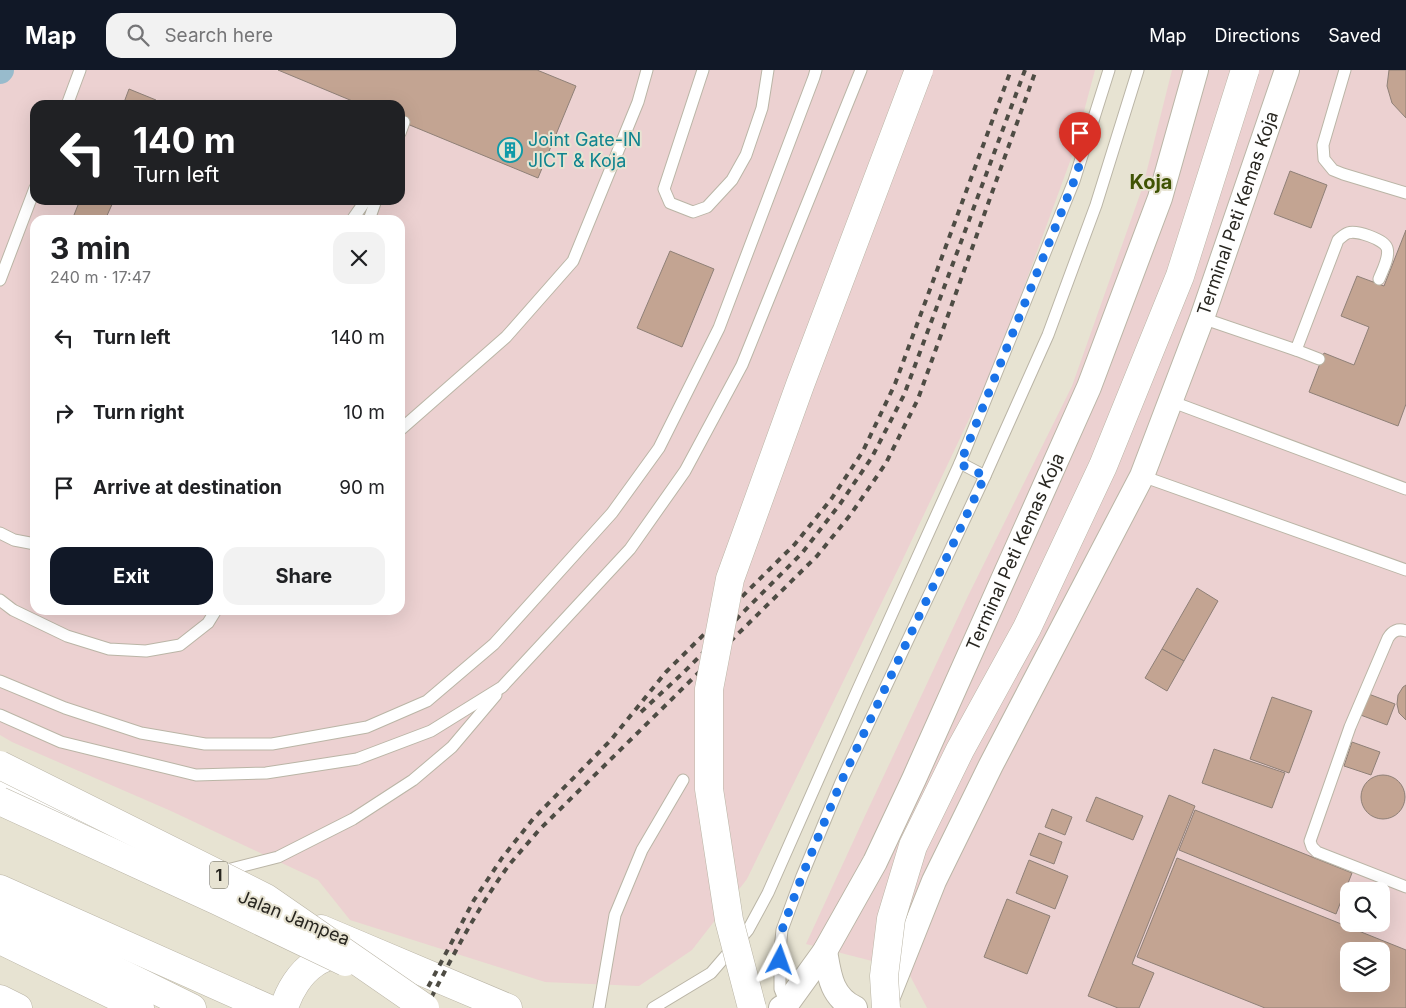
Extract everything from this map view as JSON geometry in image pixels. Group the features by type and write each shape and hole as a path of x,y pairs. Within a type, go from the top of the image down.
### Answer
{"highway":[{"path":"752,1008 729,920 709,789 709,689 730,579 800,385 919,70"},
{"path":"886,1008 884,976 891,918 913,846 960,750 1027,628 1103,466 1180,276 1245,70"},
{"name":"1","path":"0,765 266,898 425,1008"},
{"name":"Jalan Jampea","path":"0,785 197,878 508,1008"},
{"name":"Jalan Jampea","path":"0,801 218,901 440,1008"},
{"path":"0,889 267,1008"},
{"path":"0,915 192,1008"},
{"path":"0,940 140,1008"},
{"path":"284,1008 287,998 298,978 315,962 345,952 379,953"}],"street":[{"name":"Terminal Peti Kemas Koja","path":"786,1007 825,951 882,846 1089,387 1160,198 1196,70"},
{"name":"Terminal Peti Kemas Koja","path":"886,1008 886,1001 934,881 991,764 1142,476 1202,318 1287,70"},
{"path":"825,951 831,984 848,1005 855,1008"}],"lane":[{"path":"69,100 80,70"},
{"path":"405,426 506,337 573,262 638,102 648,70"},
{"path":"703,70 664,189 670,203 693,212 707,207 732,180 746,155 762,108 768,70"},
{"path":"0,682 64,708 141,733 204,744 272,744 367,727 427,701 494,644 612,513 659,448 719,328 816,70"},
{"path":"197,878 278,857 353,818 413,780 452,747 502,687 630,549 685,471 742,365 861,70"},
{"path":"653,1008 711,973 748,930 768,893 960,464 1074,181 1109,70"},
{"path":"786,1007 780,989 782,930 802,876 841,782 985,476 1048,335 1096,205 1138,70"},
{"path":"1345,70 1323,145 1324,159 1333,170 1406,193"},
{"path":"0,280 30,201"},
{"path":"1296,350 1338,240 1346,233 1357,232 1383,241 1388,248 1388,256 1379,279"},
{"path":"1202,318 1319,358"},
{"path":"1170,401 1406,489"},
{"path":"960,464 985,476"},
{"path":"1142,476 1406,570"},
{"path":"0,533 14,540 30,543"},
{"path":"0,600 13,610 68,636 109,649 146,651 180,645 208,623 213,615"},
{"path":"1406,631 1390,633 1350,727 1310,841 1312,848 1317,852 1406,887"},
{"path":"0,715 61,742 196,775 266,773 357,759 431,731 502,687"},
{"path":"599,1008 615,915 642,850 683,780"}],"shaded area":[{"path":"0,70 1095,70 1072,156 998,358 901,563 747,879 692,950 639,986 545,982 350,920 318,880 171,811 12,742 0,735"},
{"path":"1172,70 1406,70 1406,1008 927,1008 907,970 806,944 968,596 1072,386 1143,186"}],"building":[{"name":"Joint Gate-IN JICT & Koja","path":"278,70 537,70 576,86 538,178 405,123 405,100 350,100"},
{"path":"1389,70 1406,70 1406,118 1392,103 1387,86"},
{"path":"129,89 156,100 125,100"},
{"path":"1290,171 1327,185 1311,228 1274,214"},
{"path":"78,205 112,205 107,215 74,215"},
{"path":"1406,230 1406,404 1398,426 1309,392 1324,353 1354,365 1369,327 1341,316 1357,276 1384,286"},
{"path":"670,251 714,269 682,347 637,328"},
{"path":"1197,588 1218,601 1184,661 1162,649"},
{"path":"1162,649 1184,661 1167,691 1145,678"},
{"path":"1406,685 1406,720 1399,713 1397,704 1398,695"},
{"path":"1366,693 1395,704 1387,725 1358,714"},
{"path":"1272,697 1312,711 1289,773 1250,759"},
{"path":"1352,742 1380,752 1371,775 1344,766"},
{"path":"1214,749 1285,773 1272,808 1202,783"},
{"path":"1383,775 1395,779 1401,785 1405,797 1401,809 1395,815 1383,819 1371,815 1365,809 1361,797 1365,785 1371,779"},
{"path":"1169,795 1195,806 1132,964 1154,973 1139,1008 1118,1008 1088,996"},
{"path":"1096,797 1143,816 1133,840 1086,821"},
{"path":"1052,809 1072,817 1065,835 1045,827"},
{"path":"1195,810 1352,873 1348,882 1340,882 1340,904 1336,914 1179,850"},
{"path":"1039,833 1062,842 1054,864 1030,855"},
{"path":"1177,858 1340,923 1340,932 1361,932 1386,942 1340,942 1340,992 1390,992 1390,944 1406,950 1406,1008 1265,1008 1137,957"},
{"path":"1029,860 1068,876 1055,909 1016,893"},
{"path":"1007,899 1050,916 1027,974 984,957"}],"railway":[{"path":"417,1008 474,900 502,858 533,819 610,741 666,672 795,544 832,498 863,451 895,384 1011,70"},
{"path":"641,712 684,672 802,553 840,504 872,457 904,395 1025,70"},
{"path":"426,1008 475,917 509,865 539,830 817,556 851,514 886,463 918,399 1036,70"}],"place":[{"name":"Joint Gate-IN JICT & Koja","path":"510,150"}],"district":[{"name":"Koja","path":"1151,182"}],"route":[{"path":"780,960 782,930 841,782 985,476 960,464 1080,163"}]}
